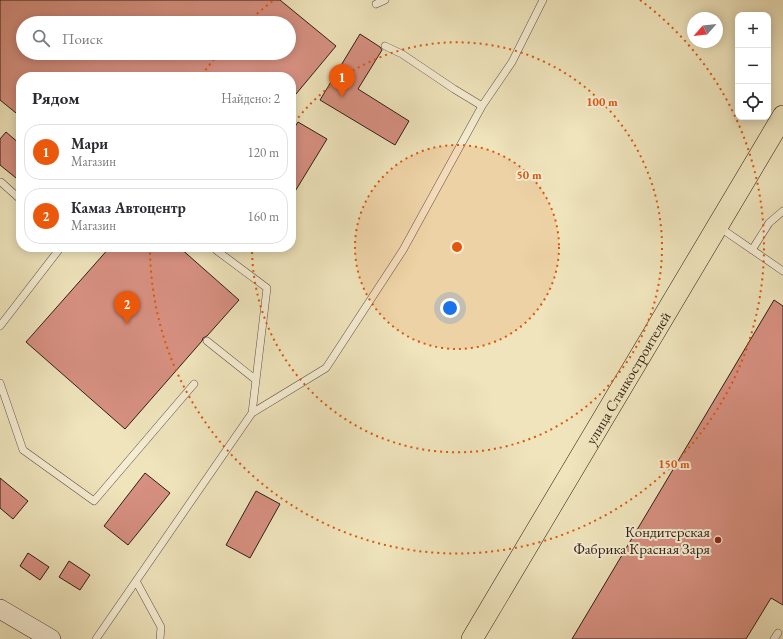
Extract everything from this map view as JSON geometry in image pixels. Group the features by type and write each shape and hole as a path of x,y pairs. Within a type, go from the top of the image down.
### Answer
{"main road":[{"name":"улица Станкостроителей","path":"472,639 783,116"}],"street":[{"path":"0,609 51,639"}],"lane":[{"path":"376,4 385,0"},
{"path":"96,639 252,413 326,368 403,250 482,106 512,62 543,0"},
{"path":"385,46 402,54 454,90 482,106"},
{"path":"0,182 16,196"},
{"path":"752,250 769,223 783,211"},
{"path":"718,226 783,271"},
{"path":"0,326 56,252"},
{"path":"219,252 267,288 252,413"},
{"path":"207,341 256,380"},
{"path":"0,383 23,450 94,500 194,384"},
{"path":"136,582 161,627 160,639"}],"building":[{"path":"0,0 280,0 336,46 296,94 296,72 16,72 16,113 0,100"},
{"path":"360,34 380,47 382,50 358,89 409,121 395,145 320,100"},
{"path":"298,122 327,139 296,190 296,125"},
{"path":"6,132 16,141 16,178 0,165 0,139"},
{"path":"106,252 185,252 239,300 207,336 203,338 125,429 26,342"},
{"path":"774,300 783,306 783,605 771,598 746,639 572,639"},
{"path":"145,473 170,493 128,545 104,526"},
{"path":"0,478 28,501 13,519 0,508"},
{"path":"256,491 280,504 250,558 226,545"},
{"path":"28,553 49,567 40,580 20,566"},
{"path":"69,561 90,575 80,590 59,577"}],"place":[{"name":"Мари","path":"342,97"},
{"name":"Камаз Автоцентр","path":"127,324"},
{"name":"Кондитерская Фабрика Красная Заря","path":"718,540"}]}
